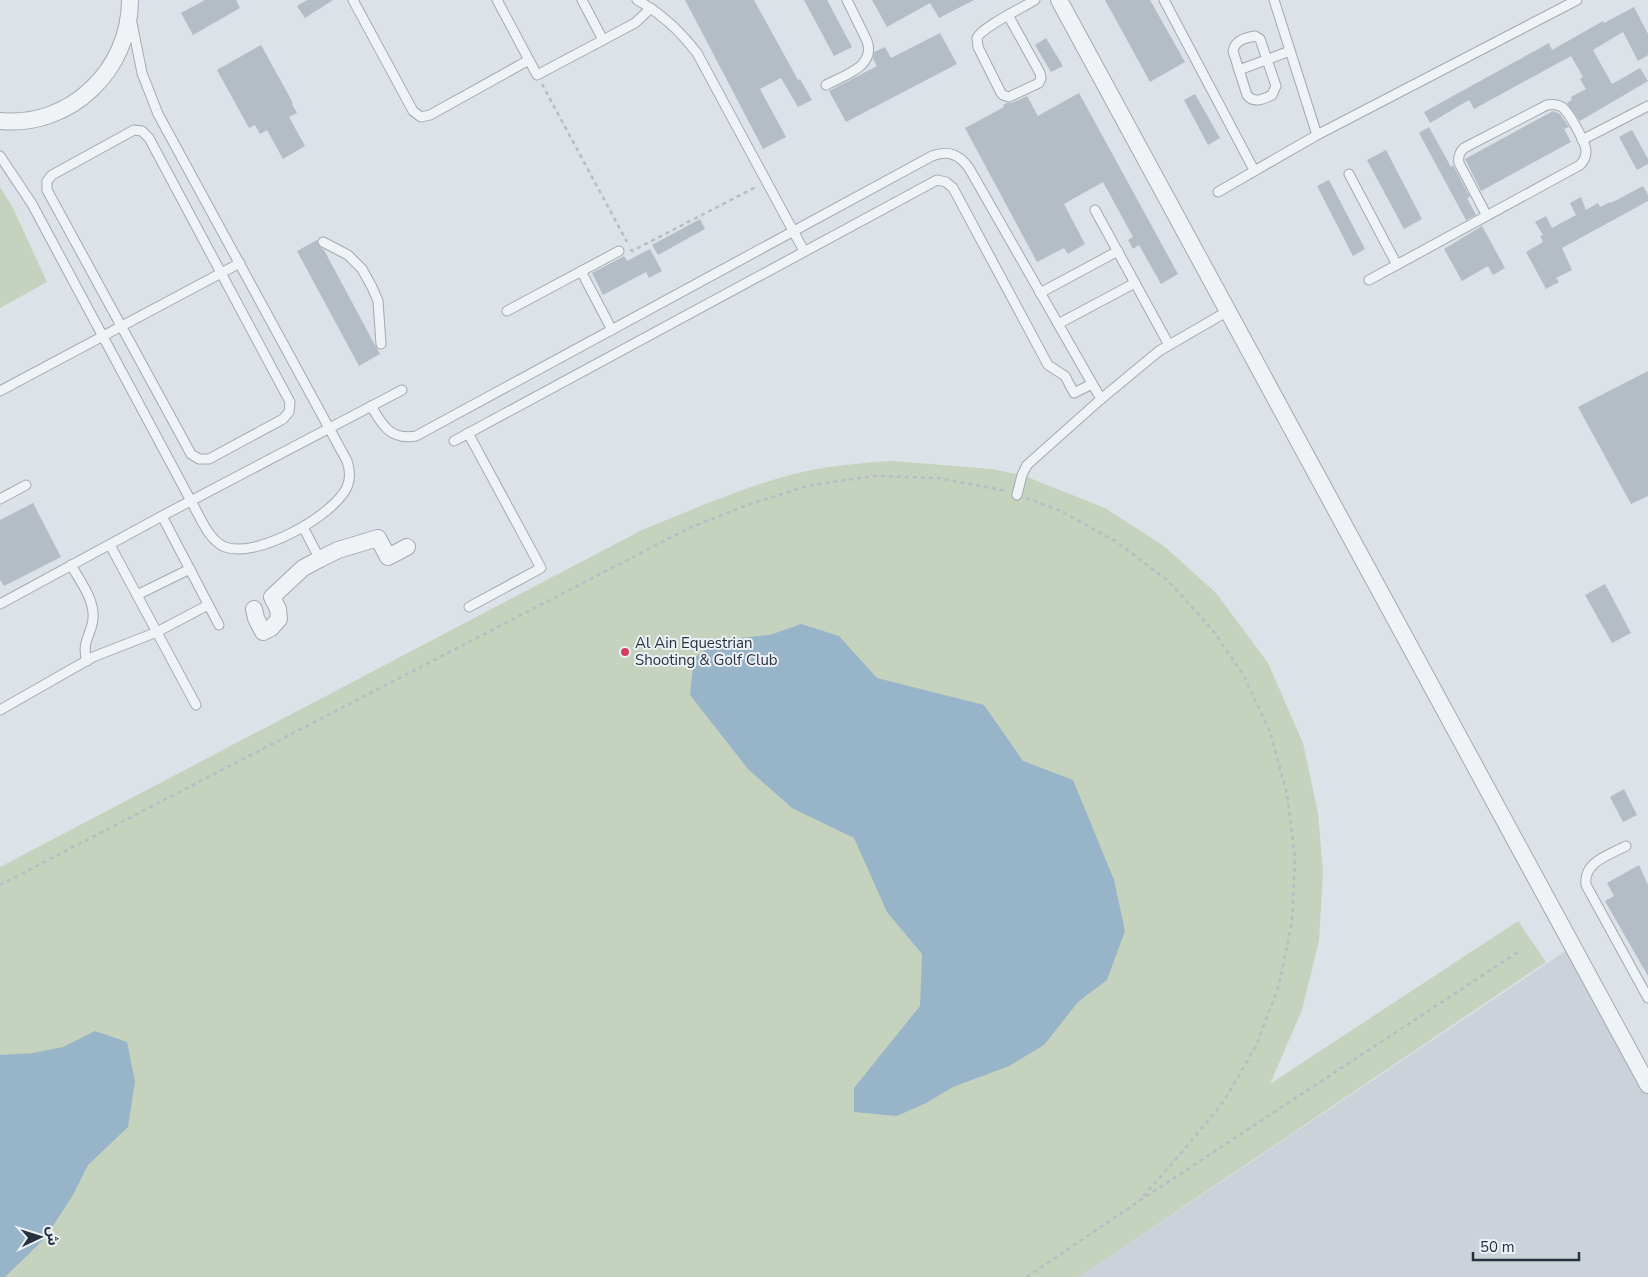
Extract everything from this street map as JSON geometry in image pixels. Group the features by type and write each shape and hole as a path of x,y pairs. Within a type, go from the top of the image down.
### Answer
{"street":[{"path":"1059,0 1648,1085"},
{"path":"0,120 12,122 37,119 61,111 83,98 101,80 116,60 125,36 130,5"},
{"path":"254,609 263,632 271,628 279,618 278,609 272,597 303,568 338,550 378,538 388,556 407,547"}],"lane":[{"path":"353,0 413,111 421,117 430,115 529,60"},
{"path":"497,0 537,75 635,23 650,5"},
{"path":"582,0 603,40"},
{"path":"637,0 650,5 673,25 697,54 804,251"},
{"path":"826,84 860,67 868,56 869,46 847,0"},
{"path":"1008,16 1042,78 1039,83 1009,97 1001,93 977,43 977,38 982,31 1035,0"},
{"path":"1164,0 1254,170"},
{"path":"1274,0 1317,135"},
{"path":"1218,192 1317,135 1577,0"},
{"path":"0,156 32,204 191,501 216,542 230,548 246,548 277,540 303,527 332,504 346,488 349,480 350,470 347,461 153,101 142,73 130,5"},
{"path":"1258,37 1262,42 1267,60 1276,86 1274,93 1258,100 1250,98 1233,51 1234,46 1238,41 1258,37"},
{"path":"1239,70 1290,51"},
{"path":"1369,280 1397,264 1487,216 1580,165 1585,159 1586,148 1566,110 1558,105 1547,105 1464,148 1459,154 1459,163 1487,216"},
{"path":"1582,140 1648,106"},
{"path":"138,130 146,133 149,138 290,402 290,408 286,416 208,459 204,460 195,457 191,454 121,326 48,194 46,185 52,175 129,132 138,130"},
{"path":"371,406 387,430 401,436 416,436 940,153 949,153 957,156 969,168 1101,400"},
{"path":"1349,174 1397,264"},
{"path":"454,440 937,180 946,182 953,188 1048,365 1065,376 1074,393 1092,384"},
{"path":"1095,210 1170,345"},
{"path":"323,242 348,255 362,269 378,301 381,344"},
{"path":"507,311 619,251"},
{"path":"1040,293 1118,251"},
{"path":"0,391 240,263"},
{"path":"581,271 612,330"},
{"path":"1058,324 1135,283"},
{"path":"1018,495 1022,475 1028,466 1101,400 1159,351 1228,311"},
{"path":"0,604 329,427 402,390"},
{"path":"468,433 541,568 469,607"},
{"path":"0,499 26,485"},
{"path":"162,516 219,625"},
{"path":"303,527 320,559"},
{"path":"110,545 196,705"},
{"path":"71,566 93,608 92,625 84,646 87,661"},
{"path":"137,595 190,569"},
{"path":"0,710 87,661 157,632 208,605"},
{"path":"1626,846 1592,864 1586,872 1586,885 1648,998"}],"path":[{"path":"537,75 632,251 766,181"},
{"path":"0,885 680,532 750,504 811,485 874,476 938,478 1001,489 1061,510 1117,542 1168,581 1212,628 1243,674 1270,732 1287,794 1295,858 1292,922 1278,986 1256,1046 1224,1101 1139,1201"},
{"path":"1027,1277 1139,1201 1518,952"}],"shaded area":[{"path":"1573,946 1605,1004 1648,1093 1648,1277 1079,1277"}],"green space":[{"path":"0,187 12,206 47,282 0,308"},
{"path":"893,461 992,469 1022,475 1105,508 1164,546 1216,593 1268,663 1303,743 1318,813 1323,872 1319,941 1302,1010 1270,1084 1518,921 1546,962 1079,1277 0,1277 0,867 642,530 734,493 790,475 841,465"}],"water":[{"path":"801,624 839,636 877,678 984,705 1023,761 1073,780 1114,880 1125,931 1107,980 1078,1002 1044,1045 1009,1066 953,1087 926,1103 897,1116 854,1112 854,1088 920,1006 922,954 887,912 854,838 792,808 748,769 690,695 694,658 719,640 770,635"},
{"path":"95,1031 127,1042 135,1081 128,1127 88,1165 73,1195 45,1238 5,1277 0,1277 0,1055 33,1053 63,1047"}],"building":[{"path":"205,0 236,0 240,8 193,35 181,13"},
{"path":"307,0 333,0 305,18 297,6"},
{"path":"685,0 754,0 798,80 800,79 812,100 798,107 781,78 760,89 786,137 763,149"},
{"path":"804,0 827,0 852,47 834,56"},
{"path":"872,0 974,0 939,18 930,3 887,27"},
{"path":"1105,0 1150,0 1185,62 1150,82"},
{"path":"1634,7 1648,34 1648,55 1638,61 1623,32 1593,50 1612,84 1640,68 1648,81 1580,121 1567,103 1572,100 1571,97 1586,89 1580,79 1583,77 1571,56 1474,109 1469,100 1430,123 1424,112 1549,43 1552,50 1603,21 1604,23"},
{"path":"940,33 957,64 846,122 829,91 877,66 873,59 874,52 885,47 891,58"},
{"path":"1046,38 1063,66 1051,72 1035,45"},
{"path":"261,45 293,103 297,113 289,117 305,146 283,159 267,130 260,134 255,125 249,128 217,70"},
{"path":"1079,93 1178,274 1161,284 1139,245 1133,249 1128,240 1133,237 1103,182 1064,204 1085,244 1068,254 1064,248 1037,262 965,128 1004,107 1003,105 1027,96 1038,116"},
{"path":"1195,94 1220,138 1208,145 1184,100"},
{"path":"1553,111 1560,114 1569,127 1564,129 1571,142 1481,191 1465,159"},
{"path":"1429,127 1451,167 1453,165 1470,197 1467,198 1476,215 1466,220 1419,133"},
{"path":"1632,130 1648,159 1648,164 1637,170 1619,137"},
{"path":"1386,150 1422,219 1404,229 1367,160"},
{"path":"1329,180 1365,249 1353,256 1317,186"},
{"path":"1643,186 1648,195 1648,201 1562,248 1572,270 1556,278 1559,282 1546,289 1526,252 1543,242 1540,236 1543,235 1535,222 1546,216 1552,228 1576,215 1570,203 1581,197 1586,210 1598,203 1600,207 1611,203"},
{"path":"700,219 705,229 658,255 652,245"},
{"path":"1482,226 1505,268 1493,275 1488,266 1462,281 1444,249"},
{"path":"317,240 318,245 324,250 380,354 359,366 297,251"},
{"path":"650,249 662,271 649,278 646,272 603,295 592,273 624,256 627,261"},
{"path":"1648,371 1648,496 1631,504 1578,407"},
{"path":"33,503 61,557 4,586 0,580 0,520"},
{"path":"1605,584 1631,633 1612,643 1585,595"},
{"path":"1624,789 1637,815 1623,822 1610,797"},
{"path":"1639,865 1648,885 1648,976 1605,901 1614,896 1607,883"}],"place":[{"name":"Al Ain Equestrian Shooting & Golf Club","path":"625,652"}]}
